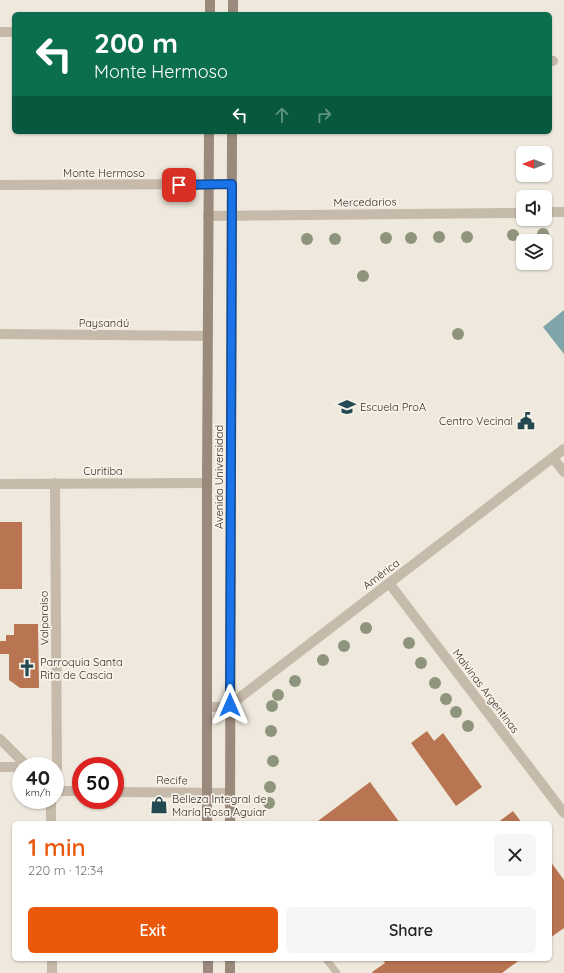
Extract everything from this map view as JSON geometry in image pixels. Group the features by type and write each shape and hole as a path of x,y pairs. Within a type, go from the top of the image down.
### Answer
{"main road":[{"path":"210,0 210,12"},
{"path":"233,0 233,12"},
{"name":"Avenida Universidad","path":"207,821 209,134"},
{"name":"Avenida Universidad","path":"230,821 232,134"},
{"path":"208,961 208,973"},
{"path":"230,961 230,973"}],"street":[{"path":"0,32 12,32"},
{"name":"Monte Hermoso","path":"0,185 232,184"},
{"path":"552,212 564,212"},
{"name":"Mercedarios","path":"208,216 516,213"},
{"name":"Paysandú","path":"0,334 208,336"},
{"name":"América","path":"230,705 564,449"},
{"path":"553,458 564,472"},
{"name":"Valparaiso","path":"55,483 57,757"},
{"name":"Curitiba","path":"0,484 207,483"},
{"name":"Malvinas Argentinas","path":"389,583 564,813"},
{"path":"207,707 224,707 230,705"},
{"path":"0,739 18,757"},
{"path":"0,767 12,767"},
{"name":"Recife","path":"124,792 230,793"},
{"path":"51,809 51,821"},
{"path":"52,961 52,973"}],"lane":[{"path":"328,961 337,973"}],"water":[{"path":"564,310 564,354 543,327"}],"building":[{"path":"0,522 22,522 22,589 0,589"},
{"path":"14,624 38,624 39,688 20,688 9,680 9,654 0,654 0,641 6,641 6,635 14,635"},
{"path":"427,731 434,741 443,733 482,787 456,806 411,743"},
{"path":"370,782 399,821 318,821"},
{"path":"513,811 520,821 500,821"},
{"path":"552,864 564,880 564,928 552,937"},
{"path":"384,961 518,961 502,973 372,972 385,963"}],"place":[{"name":"Escuela ProA","path":"347,407"},
{"name":"Centro Vecinal","path":"526,421"},
{"name":"Parroquia Santa Rita de Cascia","path":"27,668"},
{"name":"Belleza Integral de María Rosa Aguiar","path":"159,805"}],"route":[{"path":"179,185 232,184 230,705"}]}
